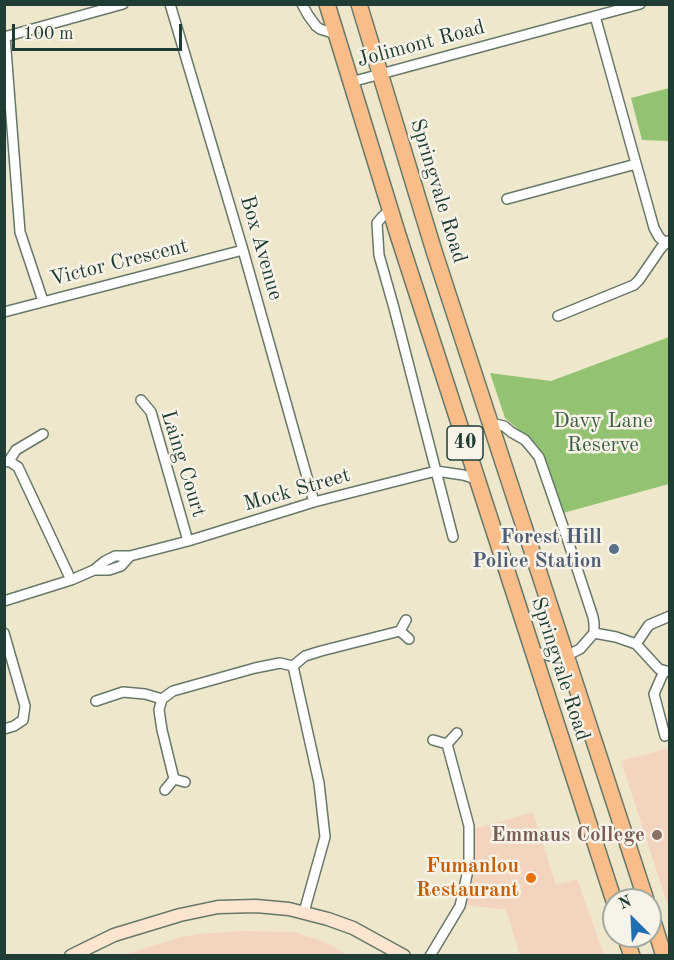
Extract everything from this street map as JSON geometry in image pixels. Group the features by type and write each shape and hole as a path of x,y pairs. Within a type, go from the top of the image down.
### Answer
{"highway":[{"name":"Springvale Road","path":"327,4 476,479 610,888"},
{"name":"Springvale Road","path":"359,4 434,251 642,888"}],"main road":[{"path":"71,956 122,933 180,915 218,907 256,906 271,906 318,915 353,928 404,956"}],"street":[{"path":"43,302 20,232 5,37 123,4"},
{"name":"Box Avenue","path":"170,4 314,502"},
{"path":"302,4 316,26 336,34"},
{"name":"Jolimont Road","path":"351,82 640,4"},
{"path":"558,316 634,285 667,242 659,237 654,228 595,16"},
{"path":"507,199 636,164"},
{"path":"390,210 377,224 378,250 453,537"},
{"name":"Victor Crescent","path":"4,312 243,250"},
{"name":"Laing Court","path":"141,400 151,412 188,541"},
{"name":"Springvale Road","path":"490,423 504,426 525,440 539,457 593,617 594,633"},
{"path":"43,434 16,450 7,462 18,467 71,580"},
{"name":"Mock Street","path":"4,602 94,570 109,570 121,566 130,556 188,541 314,502 436,471 476,479"},
{"path":"636,644 649,625 669,616"},
{"path":"293,666 305,656 400,631 406,620"},
{"path":"400,631 410,639"},
{"path":"4,633 25,706 23,720 4,729"},
{"path":"532,651 554,657 566,656 580,649 594,633 636,644 655,666 667,672 654,694 665,736"},
{"path":"174,779 159,710 162,699 172,690 255,668 280,663 293,666"},
{"path":"293,666 319,783 325,837 304,912"},
{"path":"96,701 123,692 145,694 162,699"},
{"path":"447,744 457,733"},
{"path":"433,740 447,744"},
{"path":"430,956 460,906 469,866 469,826 447,744"},
{"path":"174,779 185,782"},
{"path":"165,790 174,779"}],"shaded area":[{"name":"Emmaus College","path":"670,748 669,909 621,761"},
{"path":"533,812 556,885 577,879 604,955 520,955 506,910 466,905 474,869 474,829"},
{"path":"241,931 294,932 325,942 347,955 122,955 182,937"}],"green space":[{"path":"669,88 669,141 642,140 631,98"},
{"name":"Davy Lane Reserve","path":"669,337 669,484 563,513 533,442 505,418 490,373 551,381"}],"place":[{"name":"Forest Hill Police Station","path":"614,549"},
{"name":"Emmaus College","path":"657,835"},
{"name":"Fumanlou Restaurant","path":"531,878"}]}
